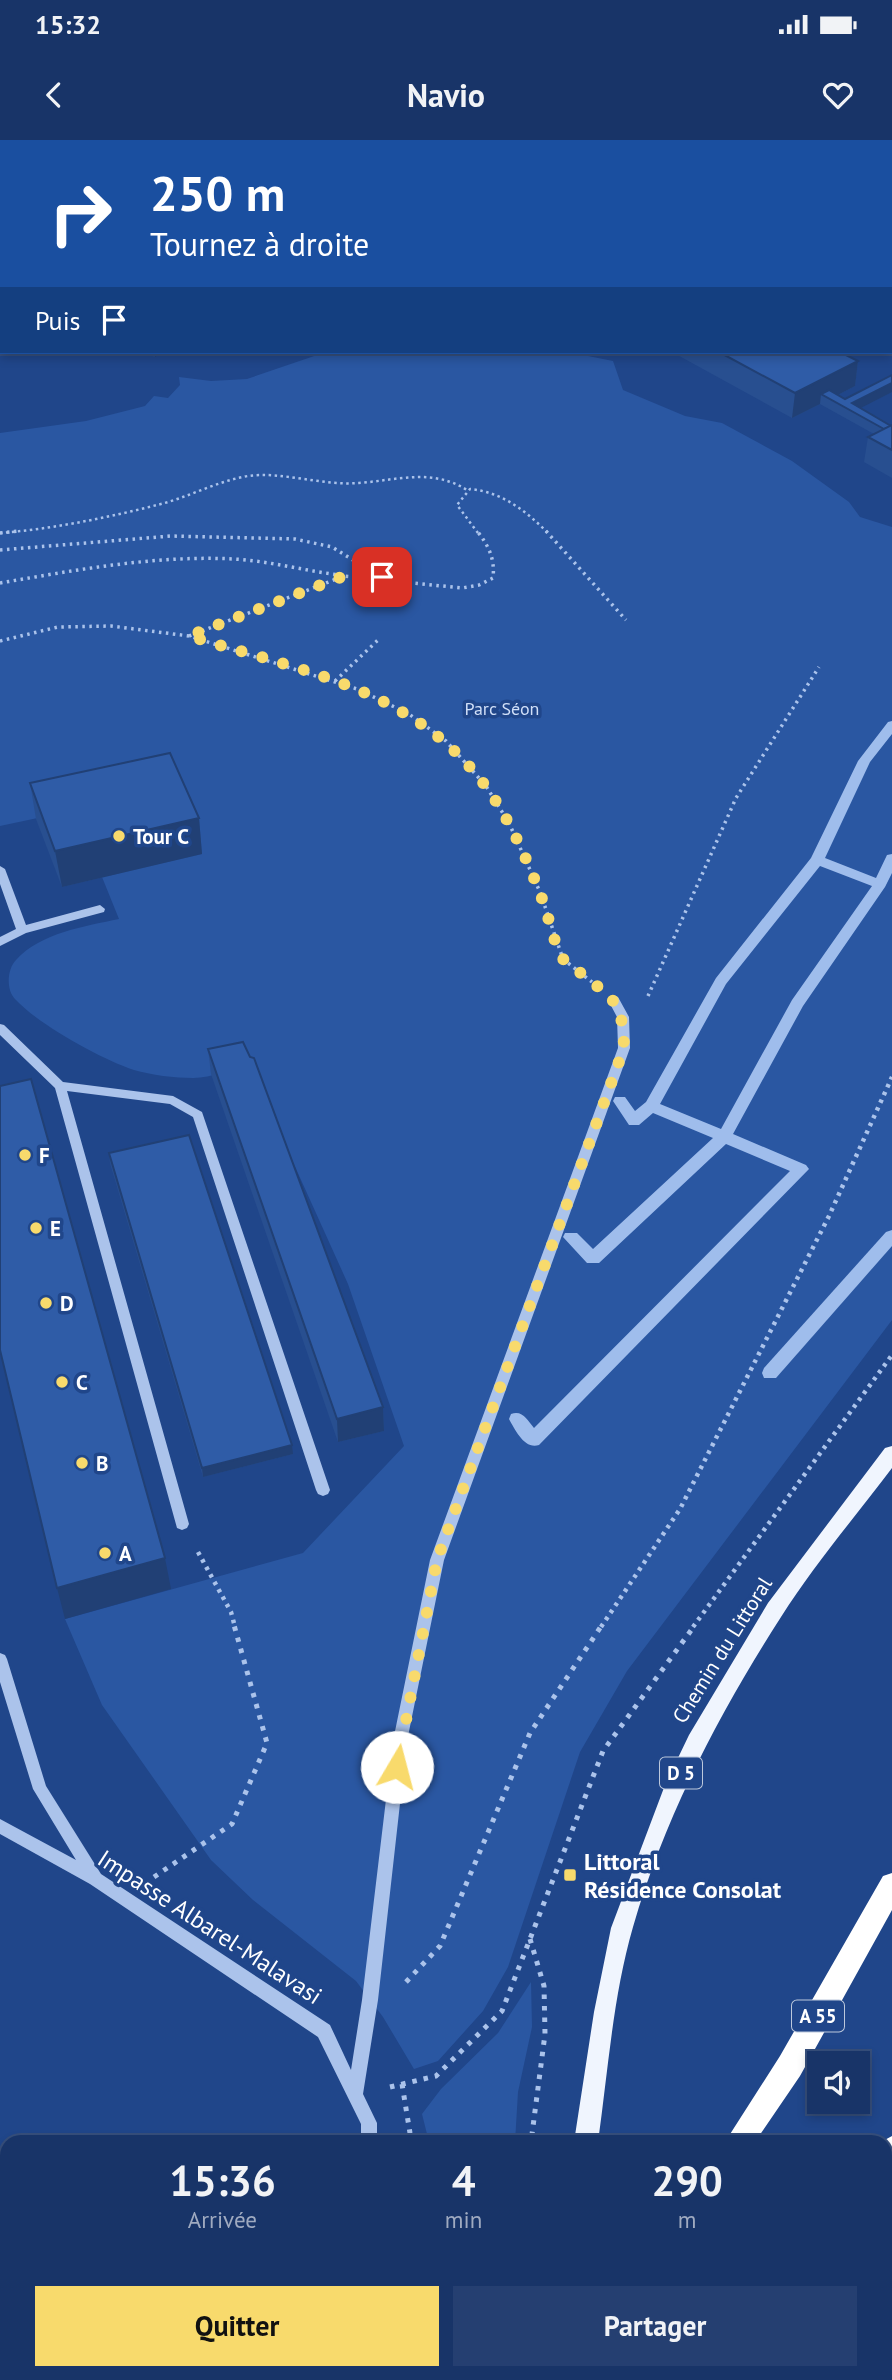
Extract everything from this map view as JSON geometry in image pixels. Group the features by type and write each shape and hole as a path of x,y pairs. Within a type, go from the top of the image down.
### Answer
{"highway":[{"name":"A 55","path":"744,2135 790,2066 892,1885"}],"main road":[{"name":"Chemin du Littoral","path":"587,2135 605,2012 622,1928 672,1792 696,1742 775,1609 892,1454"}],"street":[{"path":"0,869 22,930"},
{"path":"0,942 22,930 100,909"},
{"path":"355,2096 370,2000 400,1741 437,1560 624,1048 623,1017 614,1000"},
{"path":"0,1028 60,1086 182,1524"},
{"path":"60,1086 173,1100 198,1115 323,1490"},
{"path":"0,1659 40,1788 96,1879"},
{"name":"Impasse Albarel-Malavasi","path":"0,1826 96,1879 324,2031 369,2123 369,2135"}],"path":[{"path":"0,533 35,530 158,505 247,476 264,475 327,484 422,475 451,480 467,490 499,492 523,509 550,535 626,620"},
{"path":"0,583 220,558 281,565 306,572 344,576 362,574 465,588 483,586 493,578 495,570 491,547 467,522 457,505 460,496 467,490"},
{"path":"0,550 171,536 295,539 332,547 352,560 362,574"},
{"path":"189,636 344,576"},
{"path":"0,641 58,626 111,626 189,636 335,681 409,714 446,741 478,777 509,823 540,892 563,959 614,1000"},
{"path":"335,681 378,640"},
{"path":"624,1048 736,798 819,667"},
{"path":"370,2000 410,1980 440,1946 530,1733 680,1509 829,1216 892,1077"},
{"path":"355,2096 436,2076 502,2011 604,1751 892,1355"},
{"path":"123,1898 232,1824 267,1743 254,1703 232,1612 182,1524"},
{"path":"530,1939 544,1986 545,2034 532,2135"},
{"path":"402,2084 411,2135"}],"green space":[{"name":"Parc Séon","path":"320,354 578,354 613,361 623,390 685,416 722,423 792,461 849,502 860,517 892,527 892,1320 627,1671 580,1752 508,1967 483,2011 438,2061 414,2069 383,2017 356,1981 253,1900 211,1860 102,1705 65,1619 303,1553 404,1446 348,1284 250,1067 193,1078 134,1070 88,1050 54,1030 15,999 10,990 9,979 13,964 38,943 64,932 119,919 102,877 202,853 174,789 0,826 0,433 86,421 145,406 154,396 168,398 180,385 179,377 211,381 247,379"},
{"path":"531,1982 532,2027 518,2092 515,2135 427,2135 422,2114 441,2089 498,2033"}],"building":[{"path":"723,354 844,354 858,361 795,393"},
{"path":"892,375 892,383 852,403 891,426 884,429 821,394 829,390 845,399"},
{"path":"892,425 892,450 868,437"},
{"path":"170,753 199,818 55,851 30,783"},
{"path":"243,1042 250,1057 254,1058 383,1407 337,1419 208,1049"},
{"path":"31,1079 165,1558 57,1588 0,1350 0,1086"},
{"path":"189,1135 292,1445 202,1468 109,1153"}],"waterway":[{"path":"817,860 864,761 892,725"},
{"path":"880,884 892,858"},
{"path":"651,1106 721,981 817,860"},
{"path":"817,860 880,884"},
{"path":"724,1137 797,1004 880,884"},
{"path":"620,1101 634,1121 651,1106"},
{"path":"651,1106 724,1137"},
{"path":"517,1419 533,1440 801,1169 724,1137"},
{"path":"571,1237 593,1259 724,1137"},
{"path":"770,1373 892,1236"}],"place":[{"name":"Tour C","path":"119,836"},
{"name":"F","path":"25,1155"},
{"name":"E","path":"36,1228"},
{"name":"D","path":"46,1303"},
{"name":"C","path":"62,1382"},
{"name":"B","path":"82,1463"},
{"name":"A","path":"105,1553"},
{"name":"Littoral Résidence Consolat","path":"570,1875"}],"route":[{"path":"382,577 362,574 344,576 189,636 357,689 409,714 446,741 486,786 509,823 540,892 563,959 614,1000 623,1017 624,1048 437,1560 397,1767"}]}
